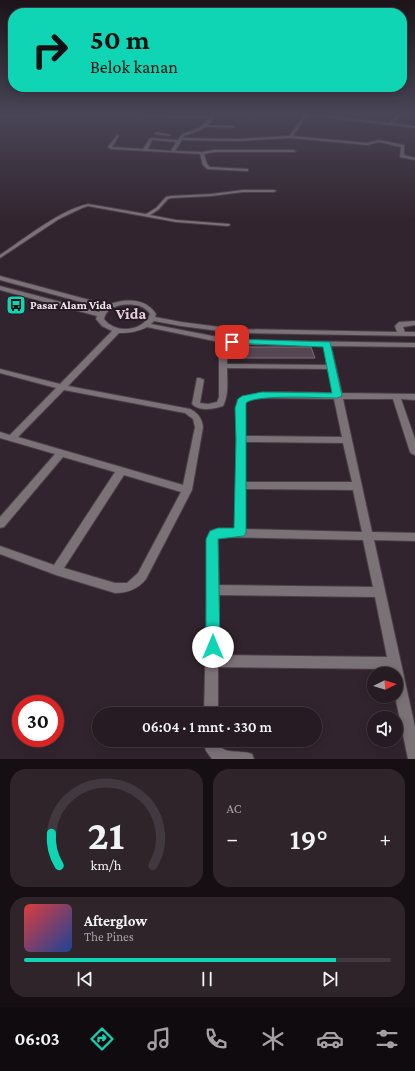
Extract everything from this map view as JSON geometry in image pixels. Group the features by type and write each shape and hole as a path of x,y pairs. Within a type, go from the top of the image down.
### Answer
{"street":[{"path":"135,149 202,154 214,151 294,150"},
{"path":"403,149 402,156 415,160"},
{"path":"202,154 205,165 208,168 246,170"},
{"path":"0,278 108,308"},
{"path":"0,288 101,314"},
{"path":"121,303 135,303 151,310 152,318 146,325 132,330 117,330 105,326 100,318 101,314 108,308 121,303"},
{"path":"152,318 181,324 243,332 415,334"},
{"path":"402,334 400,326 402,324 415,323"},
{"path":"146,325 221,340 327,344 415,345"},
{"path":"3,437 62,387 117,330"},
{"path":"200,380 196,404 202,407 209,407 220,404 222,401 222,330"},
{"path":"327,344 415,759"},
{"path":"222,366 332,367"},
{"path":"0,371 62,387 187,411 194,415 198,420 199,427 187,490 142,576 134,585 125,588 115,588 56,570 0,550"},
{"path":"240,533 241,401 245,398 262,395 415,397"},
{"path":"396,397 415,452"},
{"path":"3,437 122,470 187,490"},
{"path":"241,439 347,440"},
{"path":"0,524 61,453"},
{"path":"56,570 122,470"},
{"path":"240,485 357,486"},
{"path":"211,707 213,661 212,539 214,534 240,533 415,537"},
{"path":"213,590 380,592"},
{"path":"213,661 394,663"},
{"path":"211,747 214,753 220,758 247,759"}],"lane":[{"path":"146,216 157,209 167,198 171,197 214,195 243,191 274,191"},
{"path":"0,257 64,215 82,205 88,204 176,221 228,225"}],"building":[{"path":"228,347 311,347 315,358 228,358"}],"place":[{"name":"Pasar Alam Vida","path":"16,305"}],"district":[{"name":"Vida","path":"131,313"}],"route":[{"path":"213,647 212,539 214,534 218,533 240,533 241,401 245,398 262,395 337,396 327,344 232,342"}]}
